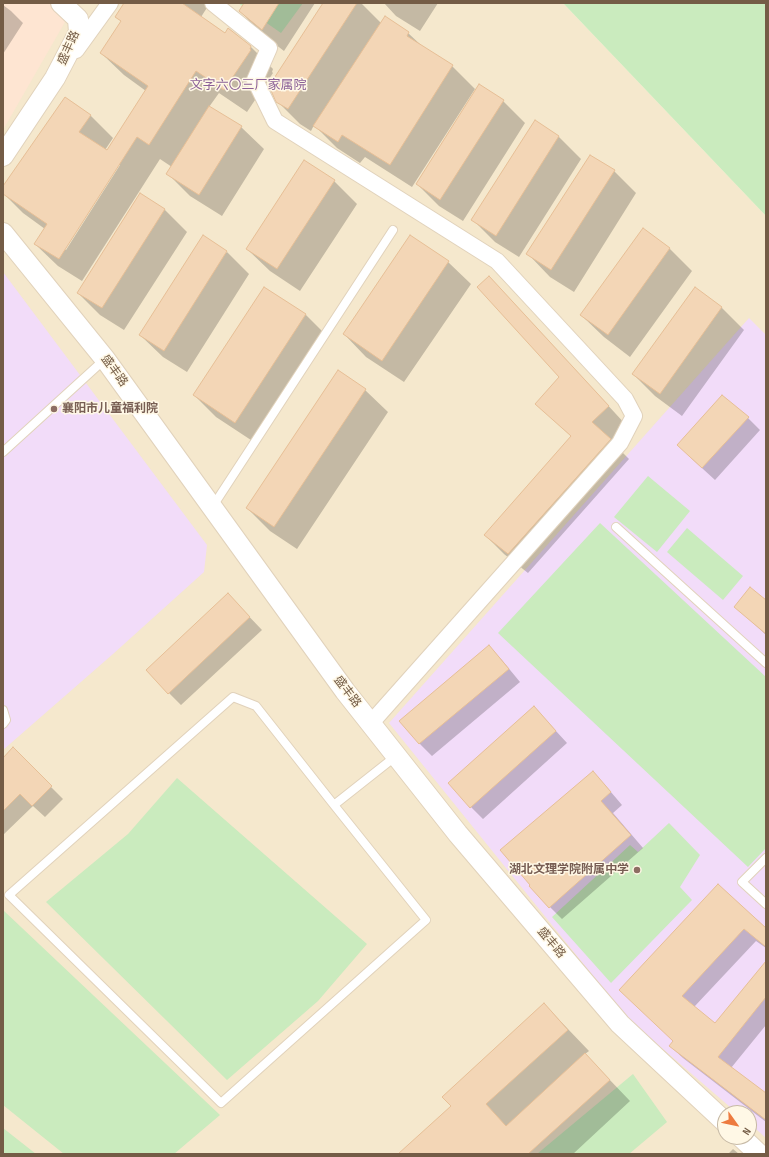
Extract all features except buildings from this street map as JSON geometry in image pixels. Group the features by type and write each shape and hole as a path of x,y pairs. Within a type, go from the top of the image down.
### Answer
{"street":[{"name":"盛丰路","path":"3,156 55,78 79,32 78,19 61,3"},
{"path":"55,78 110,3"},
{"path":"213,3 269,48 255,80 275,121 497,261 625,399 634,416 620,443 371,723"},
{"name":"盛丰路","path":"3,233 105,359 345,691 458,834 620,1024 717,1115"},
{"path":"750,1145 760,1154"}],"lane":[{"path":"212,506 393,230"},
{"path":"3,452 105,359"},
{"path":"616,527 766,663"},
{"path":"233,697 256,706 334,805 426,920 221,1103 9,895 233,697"},
{"path":"3,710 6,720 3,724"},
{"path":"334,805 396,756"},
{"path":"766,858 742,882 766,904"}],"shaded area":[{"path":"3,3 563,3 766,216 766,1154 3,1154"},
{"path":"3,3 51,3 65,22 3,130"},
{"name":"襄阳市儿童福利院","path":"3,272 207,545 204,572 3,750"},
{"name":"湖北文理学院附属中学","path":"749,318 766,335 766,1138 757,1130 757,1105 728,1105 627,1018 389,723"}],"green space":[{"path":"238,3 303,3 281,33"},
{"path":"563,3 766,3 766,216"},
{"path":"648,476 690,511 657,552 614,517"},
{"path":"600,523 766,677 766,848 748,867 498,633"},
{"path":"687,528 743,576 723,600 667,552"},
{"path":"177,778 367,944 318,1001 227,1080 46,902 128,834"},
{"path":"669,823 700,855 680,887 692,900 611,983 552,917 630,845 638,852"},
{"path":"3,910 220,1115 174,1154 64,1154 3,1105"},
{"path":"633,1074 667,1122 629,1154 537,1154"},
{"path":"3,1128 36,1154 3,1154"}],"place":[{"name":"襄阳市儿童福利院","path":"54,409"},
{"name":"湖北文理学院附属中学","path":"637,870"}],"district":[{"name":"文字六〇三厂家属院","path":"248,86"}]}
